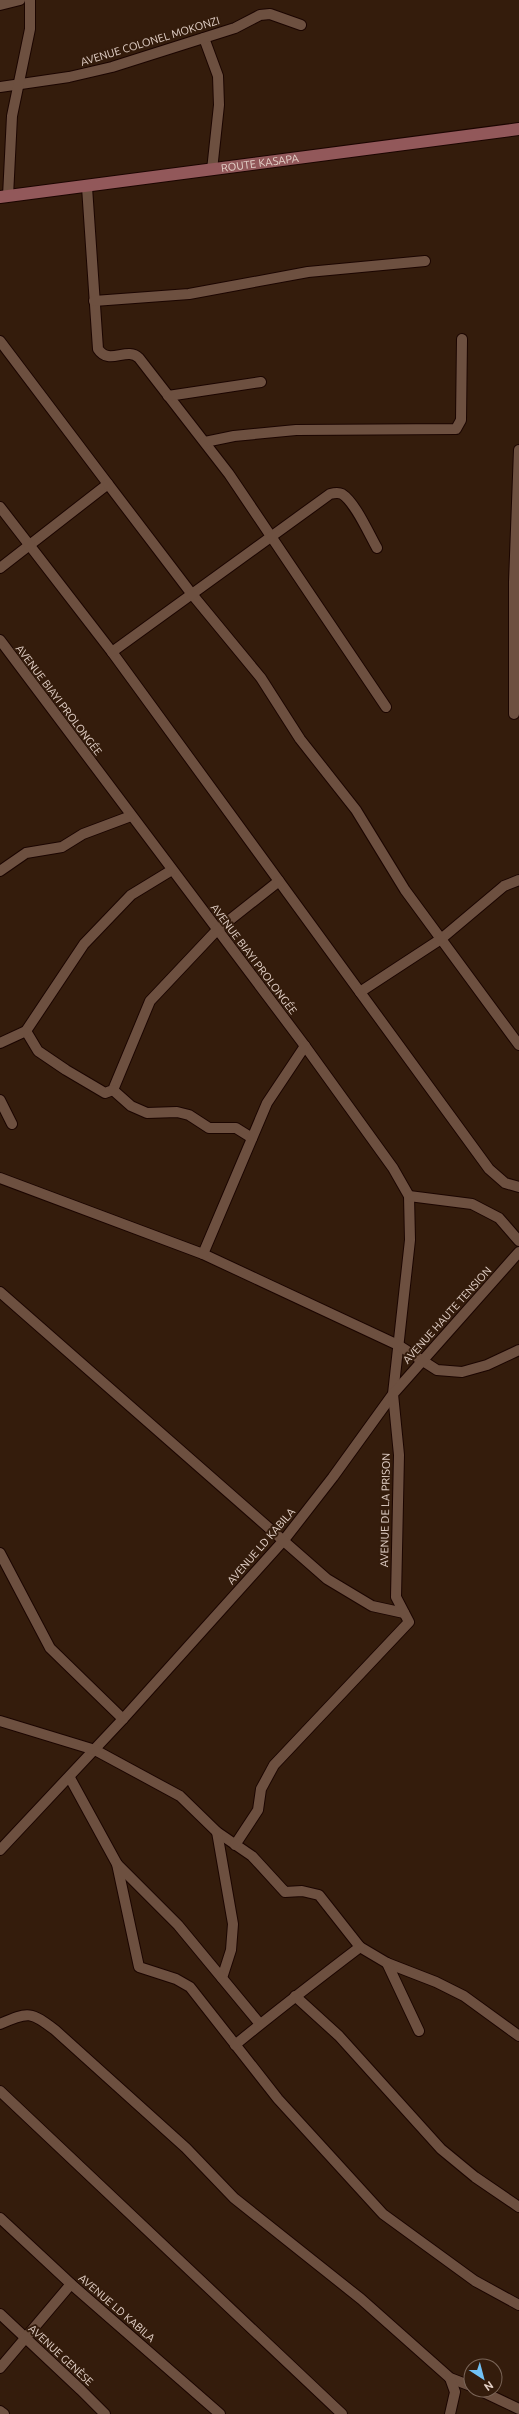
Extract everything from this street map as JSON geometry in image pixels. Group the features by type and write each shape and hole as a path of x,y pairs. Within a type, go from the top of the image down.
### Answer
{"main road":[{"name":"ROUTE KASAPA","path":"4,196 87,187 519,129"}],"street":[{"path":"0,5 20,0"},
{"path":"4,196 12,116 30,28 30,0"},
{"name":"AVENUE COLONEL MOKONZI","path":"0,87 69,77 112,67 234,28 260,15 270,14 301,25"},
{"path":"204,38 218,76 219,105 212,170"},
{"path":"87,187 96,338 98,349 102,355 108,357 136,355 205,442 386,707"},
{"path":"94,301 190,294 308,272 425,261"},
{"path":"205,442 234,436 296,430 456,429 461,420 462,340"},
{"path":"0,341 191,593 261,678 300,739 356,810 405,890 519,1045"},
{"path":"168,396 261,382"},
{"path":"514,714 519,450"},
{"path":"0,568 108,484"},
{"path":"112,652 320,500 337,492 343,494 351,502 377,548"},
{"path":"0,507 112,652 489,1169 505,1183 519,1187"},
{"name":"AVENUE BIAYI PROLONGÉE","path":"0,640 305,1046 393,1168 409,1196"},
{"path":"0,871 26,853 62,847 83,834 131,816"},
{"path":"0,1043 26,1031 84,944 131,895 172,870"},
{"path":"26,1031 38,1051 66,1070 105,1093 114,1090 150,1001 217,930 279,880"},
{"path":"360,992 441,939 504,886 519,880"},
{"path":"203,1254 267,1103 305,1046"},
{"path":"114,1090 132,1106 147,1113 177,1112 189,1115 210,1128 236,1128 252,1138"},
{"path":"0,1100 12,1124"},
{"path":"0,1178 203,1254 398,1345 438,1370 462,1372 487,1365 519,1350"},
{"path":"409,1196 472,1204 499,1218 519,1241"},
{"name":"AVENUE LD KABILA","path":"0,1850 70,1778 284,1540 333,1478 393,1394 410,1240 409,1196"},
{"name":"AVENUE HAUTE TENSION","path":"393,1394 519,1252"},
{"path":"0,1292 327,1579 372,1606 404,1613"},
{"name":"AVENUE DE LA PRISON","path":"235,1845 258,1810 261,1801 261,1789 274,1765 409,1622 396,1597 399,1455 393,1394"},
{"path":"0,1553 50,1648 124,1719"},
{"path":"0,1721 95,1750 180,1796 217,1832 252,1856 285,1892 302,1891 318,1895 360,1948 386,1963 436,1982 464,1996 519,2036"},
{"path":"70,1778 116,1864 139,1967 176,1979 190,1987 278,2099 383,2214 475,2281 519,2305"},
{"path":"217,1832 233,1924 231,1950 222,1978"},
{"path":"116,1864 178,1925 260,2024"},
{"path":"235,2045 295,1996 360,1948"},
{"path":"386,1963 419,2031"},
{"path":"295,1996 339,2036 441,2149 475,2177 519,2207"},
{"path":"0,2024 28,2014 34,2015 55,2030 186,2148 234,2198 361,2299 450,2378 463,2383"},
{"path":"0,2091 342,2414"},
{"name":"AVENUE LD KABILA","path":"0,2218 71,2284 220,2414"},
{"path":"0,2368 24,2337 71,2284"},
{"name":"AVENUE GENÈSE","path":"0,2314 82,2390 105,2414"},
{"path":"450,2378 455,2392 450,2414"},
{"path":"496,2398 519,2409"},
{"path":"0,2411 4,2414"}]}
